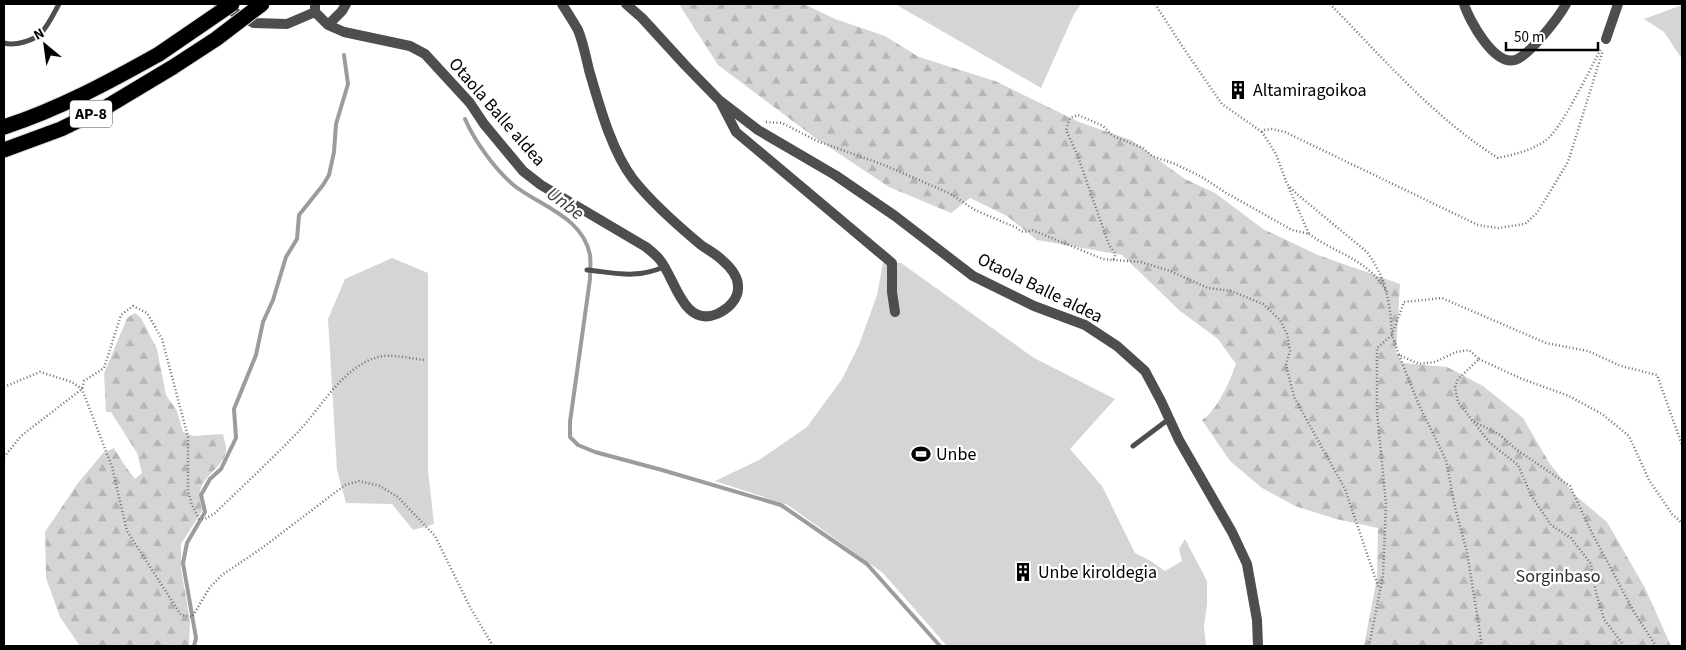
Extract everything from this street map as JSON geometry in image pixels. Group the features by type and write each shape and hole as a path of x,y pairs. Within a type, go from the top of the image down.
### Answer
{"highway":[{"name":"AP-8","path":"4,127 50,111 98,88 159,54 232,4"},
{"name":"AP-8","path":"4,150 60,129 108,106 216,39 262,4"}],"street":[{"path":"219,4 254,23 287,24 315,8 328,25 342,11 346,4"},
{"name":"Otaola Balle aldea","path":"328,25 344,32 410,46 425,54 470,103 484,124 523,171 541,185 646,247 661,260 680,298 689,310 702,316 715,315 728,308 736,298 738,285 733,273 722,259 702,246 670,218 633,178 620,158 595,91 578,31 562,4"},
{"name":"Otaola Balle aldea","path":"626,4 642,18 720,100 758,130 835,175 895,216 972,276 1034,306 1085,325 1117,346 1144,371 1189,457 1232,532 1247,564 1257,620 1258,646"},
{"path":"1464,4 1477,30 1490,48 1506,60 1514,60 1534,46 1566,4"},
{"path":"1606,39 1618,4"},
{"name":"Otaola Balle aldea","path":"720,100 736,132 892,263 892,292 895,312"}],"lane":[{"path":"4,43 12,45 29,40 41,33 59,4"},
{"path":"587,270 635,275 648,273 664,267"},
{"path":"1133,446 1170,419"}],"path":[{"path":"1155,4 1222,104 1262,132 1276,154 1309,234"},
{"path":"1330,4 1426,100 1480,146 1498,158 1525,152 1546,140 1557,129 1606,39"},
{"path":"1262,132 1272,129 1285,132 1478,225 1498,228 1525,224 1537,213 1568,162 1606,39"},
{"path":"1113,260 1115,258 1114,253 1109,245 1078,154 1066,130 1070,118 1078,115 1103,126 1113,136 1142,148 1152,156 1176,164 1200,176 1292,230 1309,234 1375,275 1388,293"},
{"path":"746,120 782,123 817,141 884,165 949,193 975,210 1021,231 1032,230 1103,259 1140,262 1170,271 1208,288 1231,291 1263,304 1280,320 1287,334 1290,351 1286,365 1294,396 1345,489 1380,590"},
{"path":"1287,184 1367,252 1376,264 1388,293 1392,335 1399,355 1419,405 1446,460 1455,507 1467,552 1482,646"},
{"path":"1369,646 1383,576 1386,504 1377,412 1377,348 1392,335 1404,302 1442,298 1546,344 1588,352 1621,366 1657,376 1682,445"},
{"path":"4,457 21,436 82,389 84,381 104,368 121,315 133,306 147,313 162,339 188,437 188,490 198,519 205,520 215,513 299,430 344,378 361,363 376,357 389,356 424,360"},
{"path":"1399,355 1419,364 1434,362 1456,352 1469,350 1479,359 1522,379 1569,396 1602,414 1629,436 1649,480 1672,514 1682,523"},
{"path":"1479,359 1458,379 1455,387 1458,402 1490,443 1518,465 1531,495 1551,525 1571,538 1591,564 1596,593 1604,620 1624,646"},
{"path":"4,387 40,372 72,382 82,389 112,467 127,531 181,615 192,617 210,587 222,575 262,548 345,485 359,481 380,486 398,497 435,536 470,607 493,646"},
{"path":"1470,419 1500,434 1517,450 1570,486 1591,531 1634,612 1656,646"}],"green space":[{"name":"Sorginbaso","path":"679,4 804,4 835,19 885,36 919,57 995,81 1079,122 1131,140 1185,179 1215,193 1263,229 1318,255 1400,284 1396,352 1402,363 1447,367 1483,386 1523,418 1550,464 1576,496 1607,522 1645,588 1671,646 1364,646 1377,578 1378,528 1336,519 1295,506 1262,488 1230,461 1202,420 1208,416 1218,403 1236,364 1218,339 1180,311 1122,255 1037,240 1007,216 970,198 951,213 889,187 814,137 718,65"},
{"path":"895,4 1081,4 1074,14 1041,88"},
{"path":"1682,5 1682,59 1664,32 1644,19"},
{"path":"392,258 428,273 428,470 434,524 413,530 392,504 346,503 337,470 328,319 345,279"},
{"name":"Unbe","path":"883,263 901,263 1034,358 1115,399 1070,449 1102,486 1135,553 1165,571 1182,561 1179,549 1185,539 1207,581 1207,604 1204,626 1206,646 947,646 883,573 788,505 715,481 759,460 807,427 842,379 859,345 877,295"},
{"path":"135,313 141,318 157,349 166,395 177,411 183,432 193,436 223,434 226,450 222,461 202,485 200,498 202,511 181,544 181,569 190,621 189,646 80,646 60,617 46,578 45,532 78,483 103,453 114,448 135,479 142,473 137,453 111,412 106,412 104,374 127,318"}],"waterway":[{"path":"194,646 196,638 183,563 187,543 205,512 201,495 210,479 221,469 236,438 234,409 256,355 263,322 273,300 286,257 297,239 299,215 329,175 334,152 336,124 348,84 344,55"},
{"name":"Unbe","path":"465,119 480,146 501,173 516,187 571,222 586,242 590,255 590,279 570,422 570,437 578,445 595,452 781,505 867,564 940,646"}],"place":[{"name":"Altamiragoikoa","path":"1238,90"},
{"name":"Unbe","path":"921,454"},
{"name":"Unbe kiroldegia","path":"1023,572"}]}
